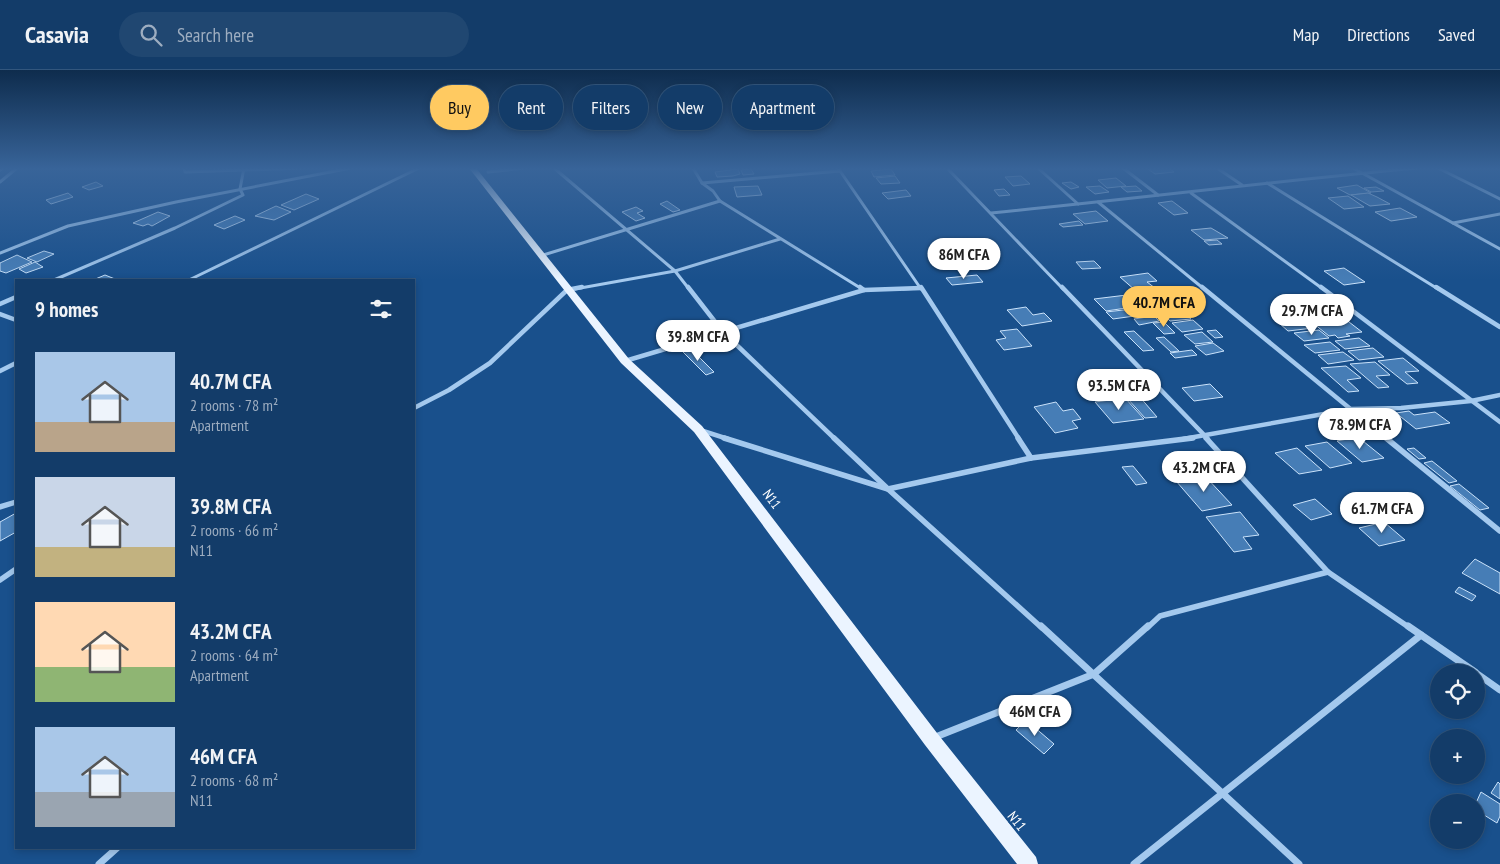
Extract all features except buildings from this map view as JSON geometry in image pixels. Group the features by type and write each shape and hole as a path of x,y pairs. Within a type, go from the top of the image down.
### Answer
{"main road":[{"name":"N11","path":"505,205 540,256 625,361 698,429 931,739 1029,864"}],"street":[{"path":"0,253 68,226 165,205"},
{"path":"56,279 175,228 222,205"},
{"path":"191,279 342,205"},
{"path":"596,205 675,271 723,332 888,489 1094,674 1299,864"},
{"path":"540,256 707,205"},
{"path":"726,205 864,290"},
{"path":"863,205 921,288 1031,458"},
{"path":"983,205 1205,436 1328,572 1463,664"},
{"path":"991,213 1068,205"},
{"path":"1102,205 1500,531"},
{"path":"1208,205 1392,339 1500,422"},
{"path":"1303,205 1500,327"},
{"path":"1420,205 1500,249"},
{"path":"1453,223 1500,214"},
{"path":"415,407 449,390 490,363 567,290 675,271 780,239"},
{"path":"625,361 864,290 921,288"},
{"path":"0,304 15,296"},
{"path":"0,314 15,320"},
{"path":"0,371 15,364"},
{"path":"698,429 888,489 1031,458 1205,436 1352,409 1401,408 1471,401 1500,395"},
{"path":"0,507 15,502"},
{"path":"0,580 15,570"},
{"path":"931,739 1094,674 1160,616 1328,572"},
{"path":"1134,864 1420,635"},
{"path":"1485,679 1500,690"},
{"path":"99,864 116,849"}]}
